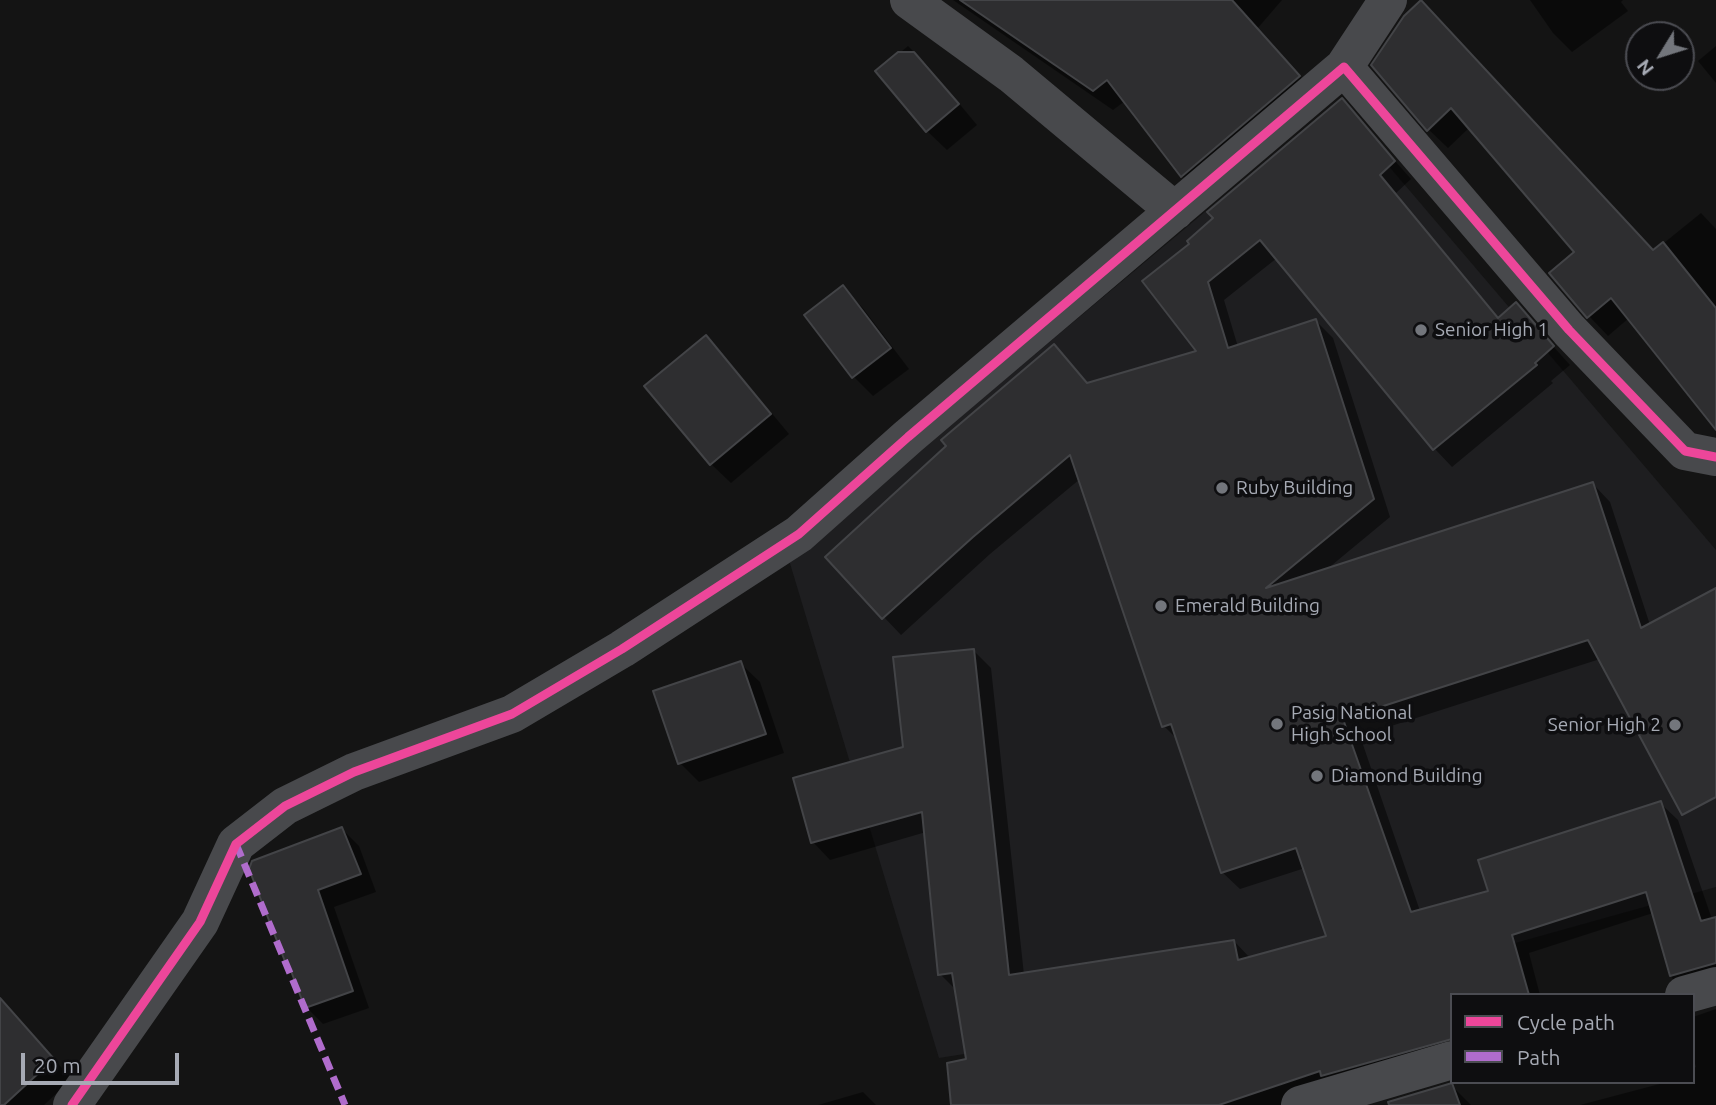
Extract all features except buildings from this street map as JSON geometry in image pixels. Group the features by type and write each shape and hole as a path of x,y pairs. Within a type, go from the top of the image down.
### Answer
{"street":[{"path":"909,0 1011,74 1175,211"},
{"path":"72,1105 200,922 236,844 285,806 354,772 512,714 622,649 799,534 908,437 1344,67 1388,0"},
{"path":"1344,67 1569,330 1685,452 1716,457"},
{"path":"1691,993 1716,986"},
{"path":"1300,1105 1450,1061"}],"shaded area":[{"name":"Pasig National High School","path":"1335,103 1716,550 1716,887 1322,997 939,1058 789,560"}],"marked path":[{"path":"236,844 345,1105"}],"cycle path":[{"path":"72,1105 200,922 236,844 285,806 354,772 512,714 622,649 799,534 908,437 1344,67 1569,330 1685,451 1716,457"}],"place":[{"name":"Senior High 1","path":"1421,330"},
{"name":"Ruby Building","path":"1222,488"},
{"name":"Emerald Building","path":"1161,606"},
{"name":"Pasig National High School","path":"1277,724"},
{"name":"Senior High 2","path":"1675,725"},
{"name":"Diamond Building","path":"1317,776"}]}
